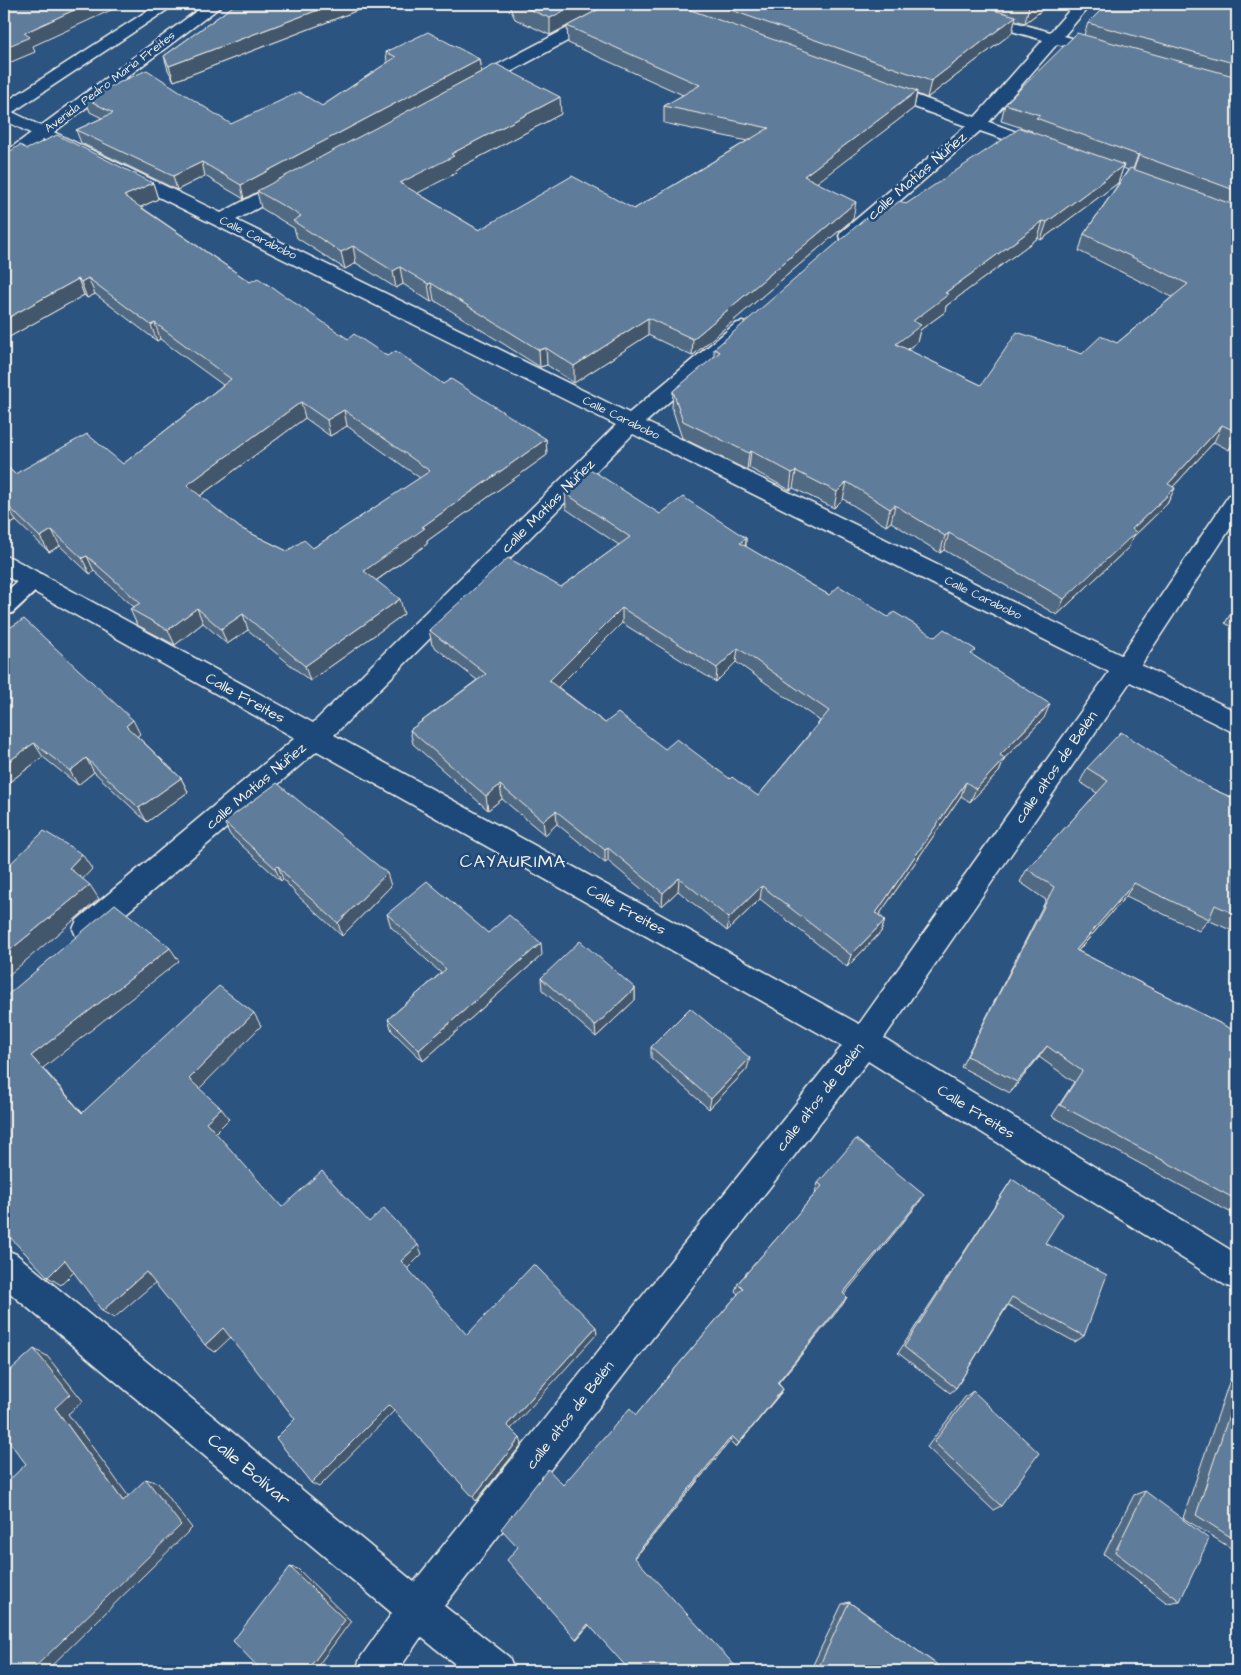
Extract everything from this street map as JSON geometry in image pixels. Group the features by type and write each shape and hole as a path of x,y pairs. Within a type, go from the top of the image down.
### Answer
{"street":[{"name":"Avenida Pedro María Freites","path":"4,112 168,4"},
{"name":"Avenida Pedro María Freites","path":"4,161 216,4"},
{"path":"458,93 624,4"},
{"path":"933,4 1069,36"},
{"path":"979,4 1069,36"},
{"name":"calle Matías Núñez","path":"835,248 978,124 1069,36 1083,4"},
{"path":"868,84 1061,154"},
{"name":"Calle Carabobo","path":"4,112 1237,724"},
{"path":"222,220 309,173"},
{"name":"calle Matías Núñez","path":"72,941 315,737 631,423 759,313"},
{"name":"calle altos de Belén","path":"375,1671 417,1609 864,1042 1125,669 1237,502"},
{"name":"Calle Freites","path":"4,564 864,1042 1237,1273"},
{"name":"Calle Bolívar","path":"4,1266 417,1609 495,1671"}],"lane":[{"path":"4,607 33,580"}],"building":[{"path":"4,4 87,4 24,33 30,37 4,48"},
{"path":"236,4 334,4 169,66 164,56"},
{"path":"516,4 578,4 550,18"},
{"path":"609,4 674,4 917,91 804,176 856,202 693,339 648,318 574,366 546,348 539,350 431,283 428,284 400,267 393,271 353,246 341,252 293,221 301,216 257,191 496,64 560,97 451,154 454,156 400,183 479,230 572,176 634,209 769,128 664,106 700,85 567,26"},
{"path":"714,4 971,4 1016,16 931,81"},
{"path":"1107,4 1237,4 1237,64 1088,23"},
{"path":"428,32 479,59 241,185 202,162 173,176 76,130 113,113 85,98 147,70 231,124 299,92 322,106 396,57 386,52"},
{"path":"1077,33 1237,77 1237,191 1139,155 1140,153 1138,155 1036,118 1040,115 1005,104"},
{"path":"1020,128 1124,165 1047,222 1043,221 945,293 949,294 913,321 921,325 896,344 981,385 1017,332 1082,354 1101,336 1117,343 1188,284 1084,234 1130,168 1237,206 1237,432 1222,425 1168,484 1175,488 1132,529 1136,532 1064,599 949,533 945,536 895,505 890,509 847,482 837,492 796,471 792,473 751,451 749,453 683,421 673,391 720,352 714,349 874,211 880,214 900,201 906,204"},
{"path":"57,135 153,183 124,196 250,282 258,278 348,339 354,334 387,356 396,351 443,384 451,379 546,439 422,527 425,528 364,571 400,599 305,666 243,614 221,629 197,608 168,630 130,609 140,603 87,556 82,558 52,530 40,537 8,506 4,508 4,464 15,474 87,434 123,464 231,379 155,323 151,325 88,278 81,282 78,279 4,320 4,155 20,145 27,149","holes":["301,402 327,420 344,410 430,471 313,548 304,540 287,551 240,528 187,485"]},
{"path":"587,467 660,514 683,497 746,538 740,543 829,595 839,586 888,617 894,612 935,637 944,629 976,650 971,654 1050,704 1000,755 1005,758 976,789 966,782 876,913 885,920 851,955 762,886 729,918 679,878 663,893 608,848 605,850 556,811 543,821 500,785 486,796 410,730 486,674 429,630 508,558 561,587 630,537 565,493","holes":["622,608 717,668 738,648 829,711 758,796 732,777 730,779 677,739 665,749 618,713 605,723 549,681"]},
{"path":"24,619 133,720 126,726 181,778 139,808 86,758 70,771 34,743 4,765 4,631"},
{"path":"1121,732 1208,787 1237,800 1237,915 1215,905 1209,919 1134,883 1076,950 1237,1032 1237,1200 1060,1105 1082,1071 1047,1046 1017,1082 967,1056 1054,887 1027,869 1108,781 1087,768"},
{"path":"277,783 387,873 338,923 292,882 278,866 275,868 224,822"},
{"path":"44,831 82,854 69,868 90,885 4,955 4,870"},
{"path":"427,881 488,933 509,915 541,943 419,1050 388,1019 446,969 387,914"},
{"path":"115,904 170,948 31,1056 82,1113 219,986 254,1013 189,1079 221,1108 206,1122 282,1207 322,1171 369,1222 384,1208 418,1245 401,1261 467,1335 534,1264 596,1327 507,1425 520,1438 473,1497 389,1405 311,1483 276,1438 295,1419 223,1328 205,1345 146,1272 102,1311 65,1260 48,1277 4,1231 4,998"},
{"path":"580,941 635,988 595,1026 541,978"},
{"path":"690,1008 750,1058 711,1099 651,1047"},
{"path":"856,1139 924,1195 843,1293 847,1297 777,1383 783,1389 739,1443 732,1436 634,1557 740,1671 630,1671 588,1624 576,1639 507,1560 518,1547 501,1529 548,1469 563,1485 630,1408 636,1415 743,1288 738,1283 822,1186 818,1183"},
{"path":"1012,1179 1063,1214 1045,1243 1107,1275 1084,1336 1012,1297 956,1388 904,1347"},
{"path":"34,1349 70,1394 55,1408 123,1501 146,1479 181,1525 31,1671 4,1671 4,1485 26,1464 4,1435 4,1376"},
{"path":"973,1391 1039,1453 1001,1506 934,1442"},
{"path":"1237,1391 1237,1541 1196,1515"},
{"path":"1145,1491 1209,1539 1180,1601 1115,1552"},
{"path":"290,1567 345,1620 307,1671 262,1671 233,1641"},
{"path":"849,1602 946,1671 817,1671"}],"district":[{"name":"CAYAURIMA","path":"513,861"}]}
